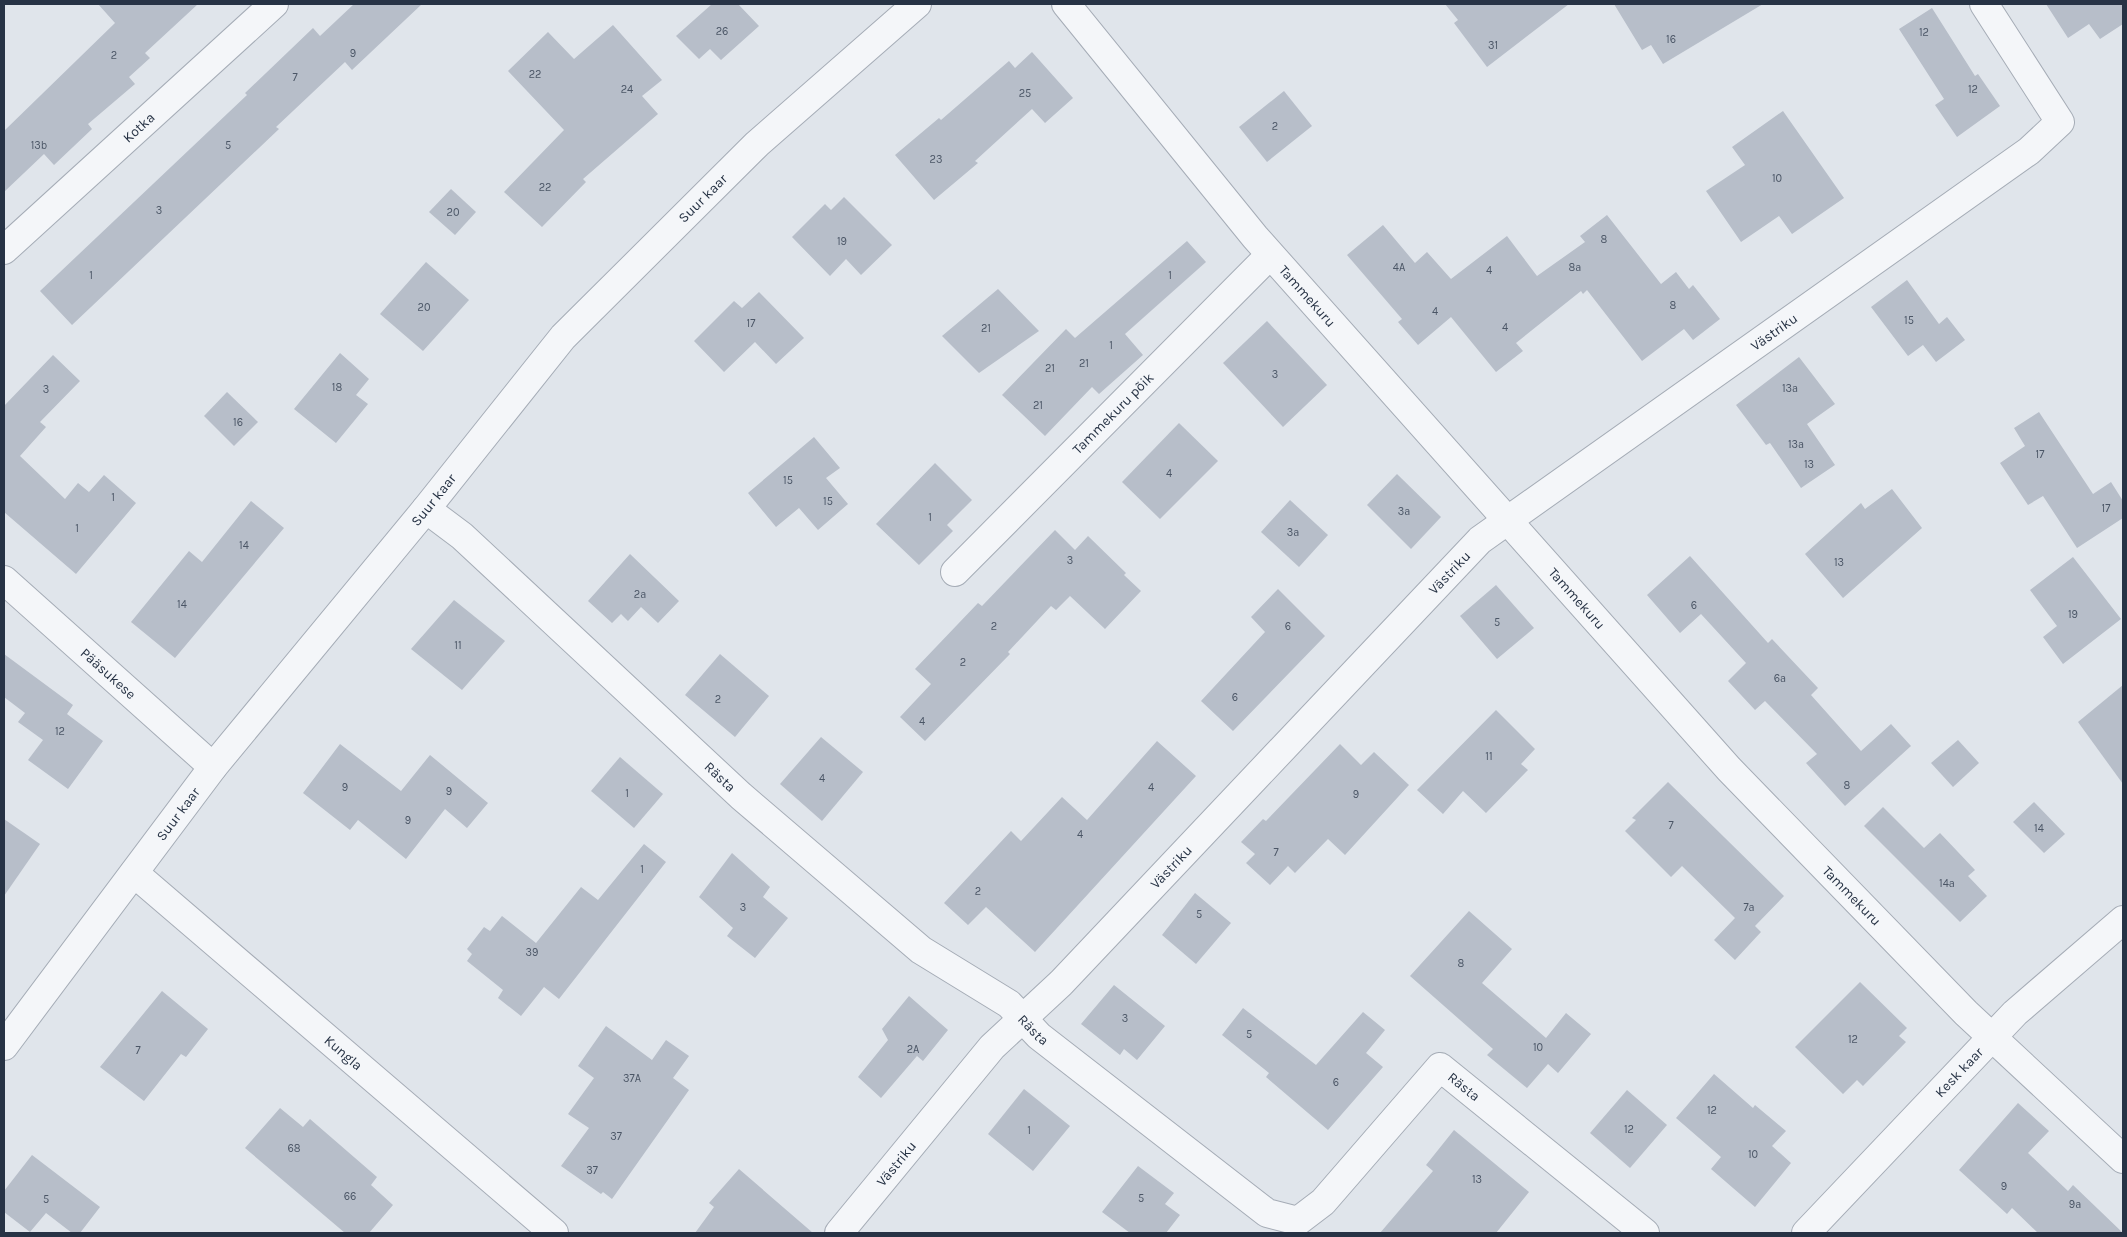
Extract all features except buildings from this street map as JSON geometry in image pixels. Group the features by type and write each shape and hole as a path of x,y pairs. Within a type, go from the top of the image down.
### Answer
{"street":[{"name":"Kotka","path":"5,245 274,4"},
{"name":"Suur kaar","path":"4,1046 213,767 426,509 563,338 757,144 917,4"},
{"name":"Tammekuru","path":"1066,4 1270,255 1729,769 1992,1038 2123,1159"},
{"name":"Västriku","path":"839,1233 992,1047 1061,984 1480,540 2029,151 2060,122 1984,4"},
{"name":"Tammekuru põik","path":"955,572 1270,255"},
{"name":"Rästa","path":"426,509 462,536 741,796 891,925 921,950 1009,1004 1039,1036 1267,1213 1298,1221 1323,1202 1440,1067 1646,1233"},
{"name":"Pääsukese","path":"4,580 213,767"},
{"name":"Kungla","path":"134,874 554,1233"},
{"name":"Kesk kaar","path":"1806,1233 2015,1013 2123,920"}]}
